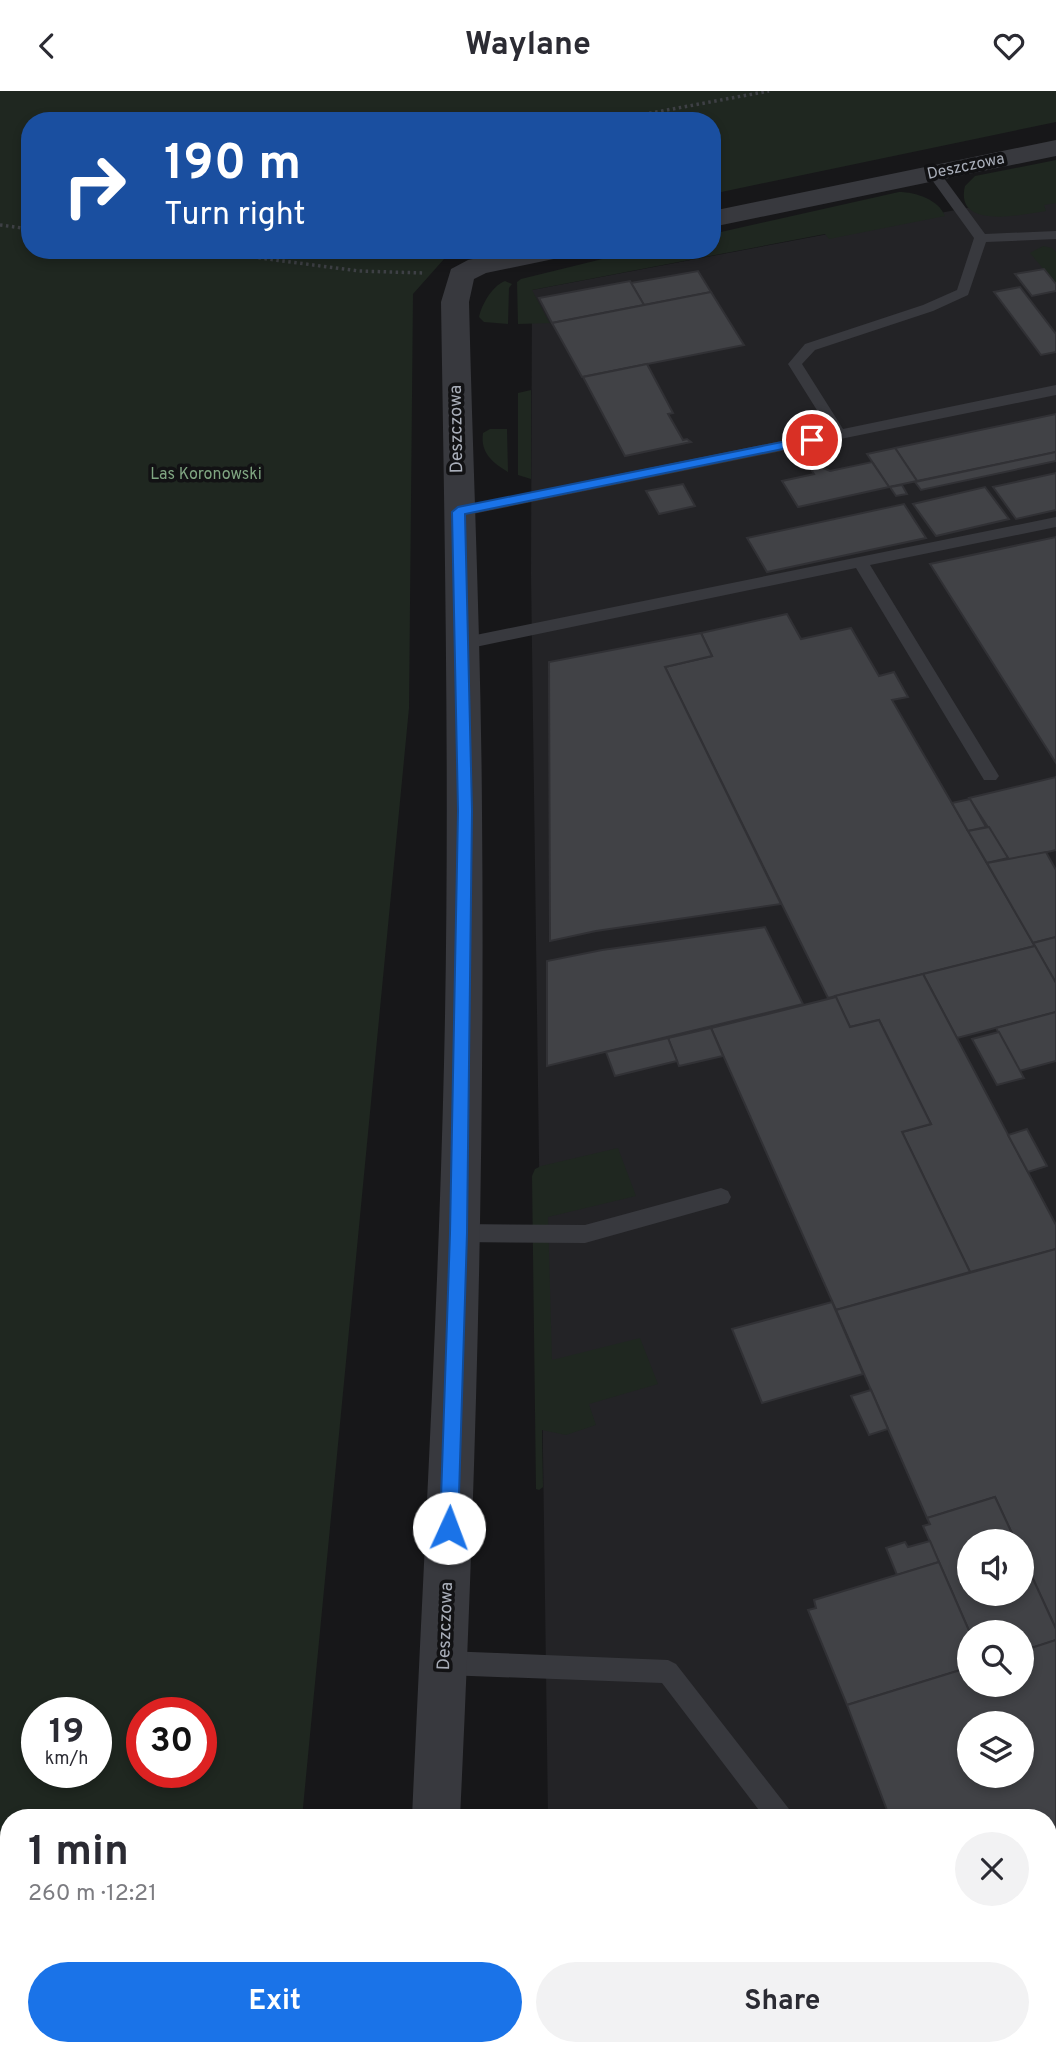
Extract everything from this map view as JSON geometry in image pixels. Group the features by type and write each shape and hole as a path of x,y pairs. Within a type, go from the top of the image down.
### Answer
{"street":[{"name":"Deszczowa","path":"721,217 1056,148"},
{"path":"461,275 478,267 516,259"},
{"name":"Deszczowa","path":"437,1809 445,1663 458,1233 465,811 455,302 461,275"}],"lane":[{"path":"933,173 981,238"},
{"path":"981,238 1056,235"},
{"path":"839,434 795,364 810,347 928,308 963,292 981,238"},
{"path":"458,512 1056,390"},
{"path":"461,644 1056,522"},
{"path":"860,562 990,776"},
{"path":"458,1233 585,1234 721,1198"},
{"path":"445,1663 668,1672 773,1809"}],"path":[{"path":"656,112 769,91"},
{"path":"0,225 21,227"},
{"path":"268,259 359,271 461,275"}],"shaded area":[{"path":"1056,191 1056,1809 548,1809 531,574 532,290 696,259 721,259 721,254"}],"green space":[{"name":"Las Koronowski","path":"0,91 1056,91 1056,122 721,192 721,112 21,112 21,259 444,259 413,294 409,708 303,1809 0,1809"},
{"path":"1056,160 1056,203 1044,205 1046,211 993,217 970,209 964,200 965,186 975,176"},
{"path":"899,192 913,193 932,201 945,216 829,239 825,234 721,254 721,232"},
{"path":"1043,246 1056,252 1056,284 1030,253"},
{"path":"602,259 694,259 532,290 552,323 518,324 517,282"},
{"path":"505,281 512,284 509,288 508,324 484,322 479,317 485,301 496,287"},
{"path":"531,390 531,479 518,475 518,393"},
{"path":"490,429 507,429 508,472 486,452 483,433"},
{"path":"618,1148 636,1196 548,1217 552,1360 640,1338 658,1384 589,1404 596,1425 566,1435 542,1430 543,1487 539,1490 536,1489 532,1176 535,1169 541,1166"}],"building":[{"path":"1044,269 1056,284 1056,291 1032,296 1015,274"},
{"path":"698,271 711,292 644,305 631,283"},
{"path":"630,281 644,305 552,323 539,298"},
{"path":"1020,287 1056,334 1056,352 1041,355 994,292"},
{"path":"711,292 744,345 582,377 552,323"},
{"path":"647,364 673,413 668,414 683,440 691,442 625,456 583,377"},
{"path":"1056,414 1056,452 917,481 895,448"},
{"path":"895,448 917,481 889,487 867,454"},
{"path":"1056,452 1056,461 921,490 915,482"},
{"path":"872,462 889,487 798,507 782,481 814,474 814,468 821,467 830,471"},
{"path":"1056,473 1056,510 1016,519 993,487"},
{"path":"683,484 695,506 659,514 646,491"},
{"path":"902,485 907,494 896,496 890,487"},
{"path":"985,487 1009,519 936,536 913,504"},
{"path":"904,504 926,538 767,572 747,538"},
{"path":"1056,537 1056,763 930,564"},
{"path":"787,614 801,639 851,628 879,676 894,672 908,697 892,700 1035,946 828,998 665,667 712,656 701,633"},
{"path":"701,633 712,656 665,667 781,904 596,931 550,941 549,662"},
{"path":"1056,777 1056,850 1010,861 969,798"},
{"path":"970,799 986,827 968,831 952,803"},
{"path":"989,827 1008,858 987,863 968,831"},
{"path":"1046,852 1056,870 1056,937 1033,943 987,863"},
{"path":"765,927 803,1004 547,1066 547,961 602,950"},
{"path":"1056,937 1056,983 1033,943"},
{"path":"1035,946 1056,983 1056,1012 957,1038 923,974"},
{"path":"923,974 1056,1225 1056,1249 970,1272 902,1132 931,1124 879,1020 850,1027 835,996"},
{"path":"836,997 850,1027 879,1020 931,1124 902,1132 970,1272 836,1310 711,1028"},
{"path":"1056,1012 1056,1061 1019,1071 996,1028"},
{"path":"711,1028 723,1056 679,1066 668,1038"},
{"path":"999,1032 1024,1078 997,1085 972,1039"},
{"path":"668,1038 677,1061 615,1076 606,1052"},
{"path":"1027,1129 1047,1166 1028,1172 1008,1135"},
{"path":"1056,1249 1056,1629 1034,1581 1034,1529 1010,1529 995,1497 927,1518 836,1310"},
{"path":"832,1302 863,1374 762,1403 732,1329"},
{"path":"871,1390 888,1429 869,1435 851,1396"},
{"path":"995,1497 1010,1529 957,1529 957,1603 923,1526 930,1524 927,1518"},
{"path":"930,1541 939,1562 897,1575 886,1548 905,1542 908,1547"},
{"path":"939,1562 964,1620 957,1620 957,1671 847,1705 808,1610 816,1608 814,1600"},
{"path":"1034,1581 1056,1629 1056,1640 1034,1647 1034,1620 964,1620 958,1606 1034,1606"},
{"path":"1056,1640 1056,1809 887,1809 847,1705 957,1671 957,1697 1034,1697 1034,1647"}],"route":[{"path":"449,1528 458,1233 465,811 458,512 812,440"}]}
